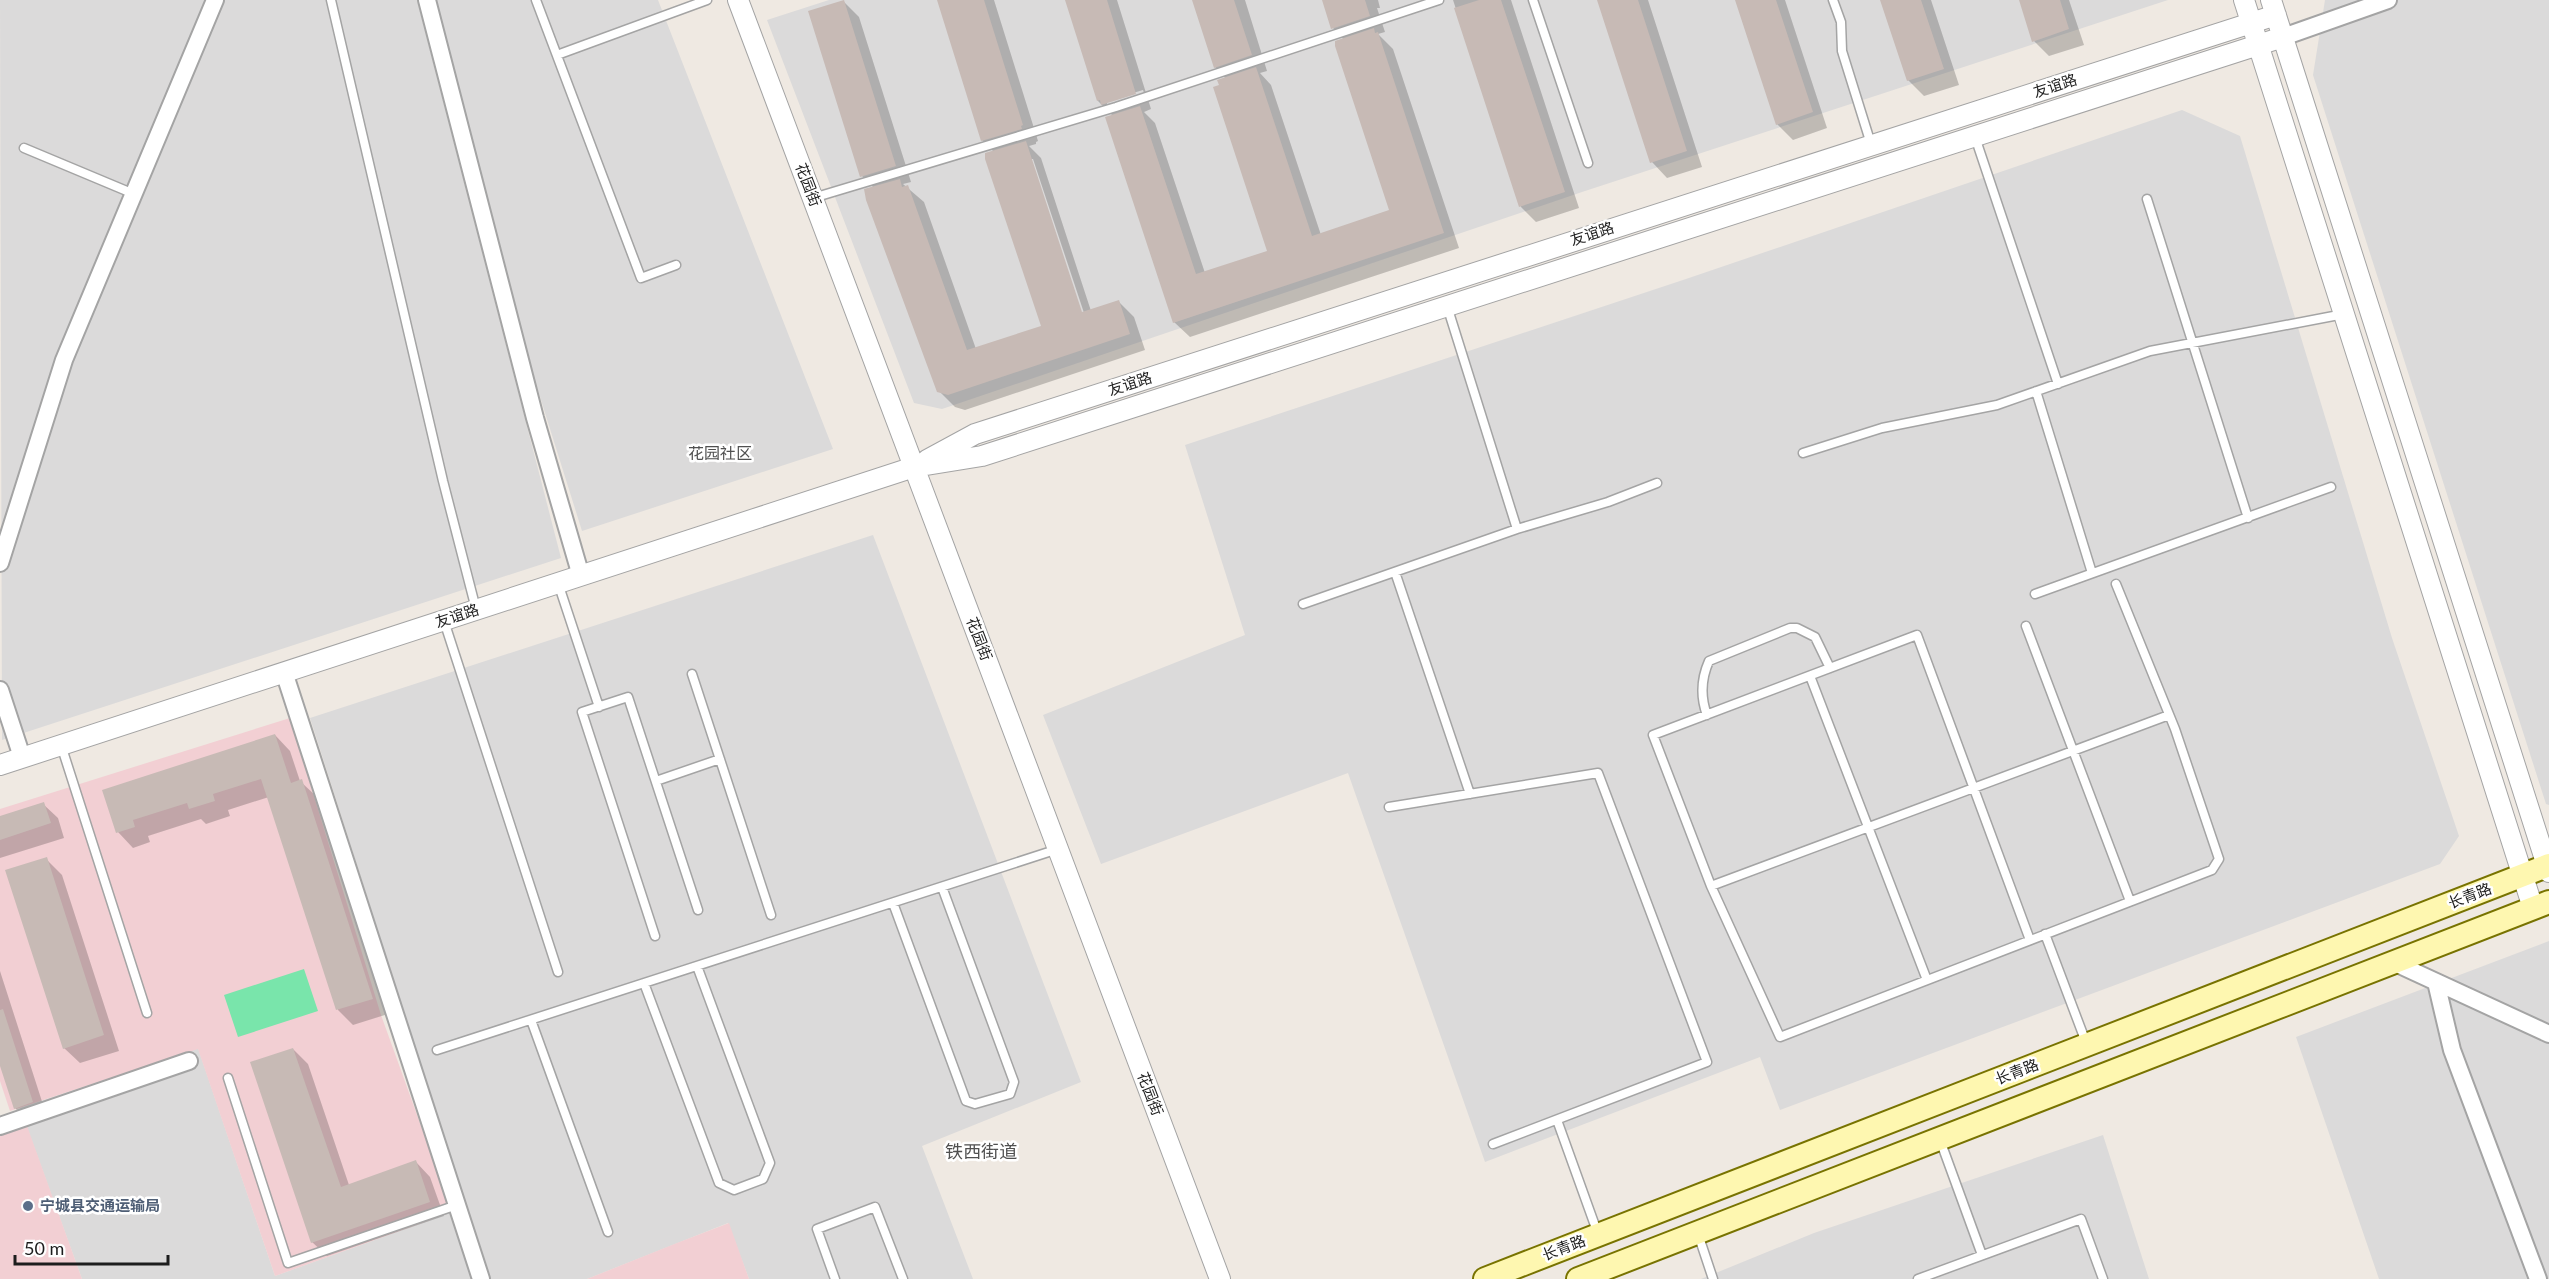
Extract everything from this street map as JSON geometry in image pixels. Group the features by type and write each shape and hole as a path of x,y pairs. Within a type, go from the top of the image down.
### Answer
{"main road":[{"name":"长青路","path":"1485,1279 2548,868"},
{"path":"1578,1279 2541,905"}],"street":[{"path":"0,563 64,360 215,0"},
{"path":"427,0 532,407 581,576"},
{"name":"花园街","path":"738,0 1220,1279"},
{"path":"2244,0 2523,876 2541,905"},
{"path":"2283,37 2388,0"},
{"path":"2274,8 2548,868"},
{"name":"友谊路","path":"914,467 975,434 2252,23 2274,8"},
{"name":"友谊路","path":"0,765 914,467 982,456 2283,37"},
{"path":"284,672 481,1279"},
{"path":"0,690 22,757"},
{"path":"2393,962 2549,1034"},
{"path":"2436,982 2452,1050 2538,1279"},
{"path":"0,1126 189,1060"}],"lane":[{"path":"330,0 434,446 476,610"},
{"path":"536,0 641,278 676,265"},
{"path":"557,55 707,0"},
{"path":"813,198 1116,106 1439,0"},
{"path":"1533,0 1588,163"},
{"path":"1833,0 1841,22 1842,51 1871,145"},
{"path":"1974,136 2058,384"},
{"path":"24,148 134,194"},
{"path":"2147,199 2248,518"},
{"path":"1447,306 1517,529"},
{"path":"1803,453 1882,428 1997,405 2150,351 2344,314"},
{"path":"2036,391 2092,573"},
{"path":"1303,604 1517,529 1608,502 1657,483"},
{"path":"2035,594 2331,487"},
{"path":"1395,572 1470,794"},
{"path":"558,583 599,706"},
{"path":"2030,940 1917,635 1653,735 1711,886 1780,1037 2212,870 2219,859 2169,716 2116,584"},
{"path":"444,620 558,972"},
{"path":"2026,626 2130,901"},
{"path":"1707,715 1702,685 1709,661 1790,628 1804,630 1815,638 1830,668"},
{"path":"692,674 771,915"},
{"path":"1810,676 1927,980"},
{"path":"655,936 582,712 628,697 698,910"},
{"path":"1711,886 2169,716"},
{"path":"61,745 147,1013"},
{"path":"656,781 720,759"},
{"path":"1389,807 1598,773 1707,1062 1493,1144"},
{"path":"437,1050 1058,849"},
{"path":"893,903 966,1101 975,1104 1010,1094 1014,1082 942,886"},
{"path":"2045,934 2088,1045"},
{"path":"644,983 719,1183 734,1190 763,1179 770,1163 697,966"},
{"path":"531,1020 608,1232"},
{"path":"228,1078 288,1263 457,1204"},
{"path":"1557,1120 1598,1235"},
{"path":"1940,1139 1983,1255"},
{"path":"836,1279 817,1229 875,1207 903,1279"},
{"path":"1918,1279 2081,1219 2103,1279"},
{"path":"1697,1233 1713,1279"}],"shaded area":[{"path":"0,0 417,0 561,558 2,740"},
{"path":"434,0 658,0 833,449 582,531 520,333"},
{"path":"829,0 2168,0 1582,192 942,409 914,403 767,20"},
{"path":"2325,0 2549,0 2549,805 2546,804 2313,75"},
{"path":"2182,110 2240,136 2392,638 2459,836 2440,864 1780,1110 1760,1057 1485,1162 1348,773 1101,864 1043,715 1245,635 1185,445 1686,279"},
{"path":"873,535 1081,1082 922,1146 973,1279 749,1279 728,1223 587,1279 489,1279 310,718"},
{"path":"290,718 381,1015 452,1212 275,1276 198,1049 10,1111 0,1081 0,809"},
{"path":"2549,941 2549,1279 2379,1279 2296,1037"},
{"path":"198,1048 275,1276 452,1212 474,1279 82,1279 20,1108"},
{"name":"宁城县交通运输局","path":"26,1123 82,1279 0,1279 0,1134"},
{"path":"2103,1135 2149,1279 1701,1279 1814,1233"},
{"path":"729,1223 749,1279 587,1279 677,1243"}],"green space":[{"path":"304,969 318,1011 238,1037 224,995"}],"building":[{"path":"844,0 896,166 860,177 808,11"},
{"path":"937,0 984,0 1023,125 1022,129 981,141"},
{"path":"1065,0 1107,0 1136,94 1101,105 1100,100 1097,101"},
{"path":"1192,0 1234,0 1252,55 1214,68"},
{"path":"1322,0 1365,0 1370,16 1331,29"},
{"path":"1479,0 1501,0 1565,192 1519,207 1454,8"},
{"path":"1597,0 1638,0 1687,151 1650,163"},
{"path":"1735,0 1776,0 1813,112 1776,125"},
{"path":"1880,0 1921,0 1944,69 1907,81"},
{"path":"2019,0 2060,0 2069,29 2032,42"},
{"path":"1374,28 1375,33 1378,32 1444,233 1173,323 1105,117 1140,106 1196,274 1267,251 1213,87 1219,85 1217,80 1256,67 1312,236 1389,210 1335,46 1335,41"},
{"path":"1026,141 1082,312 1119,300 1130,334 948,395 937,392 866,200 864,189 900,179 902,187 908,185 967,350 1041,326 985,159 985,153"},
{"path":"275,734 291,783 302,779 373,999 336,1010 261,779 213,794 215,801 189,809 187,803 133,820 135,827 116,833 102,790"},
{"path":"44,802 51,823 0,840 0,816"},
{"path":"47,857 104,1035 63,1049 5,870"},
{"path":"3,1009 33,1102 14,1109 0,1066 0,1010"},
{"path":"293,1048 341,1187 416,1160 430,1202 311,1243 250,1062"}],"place":[{"name":"宁城县交通运输局","path":"28,1206"}],"district":[{"name":"花园社区","path":"720,453"},
{"name":"铁西街道","path":"981,1152"}]}
